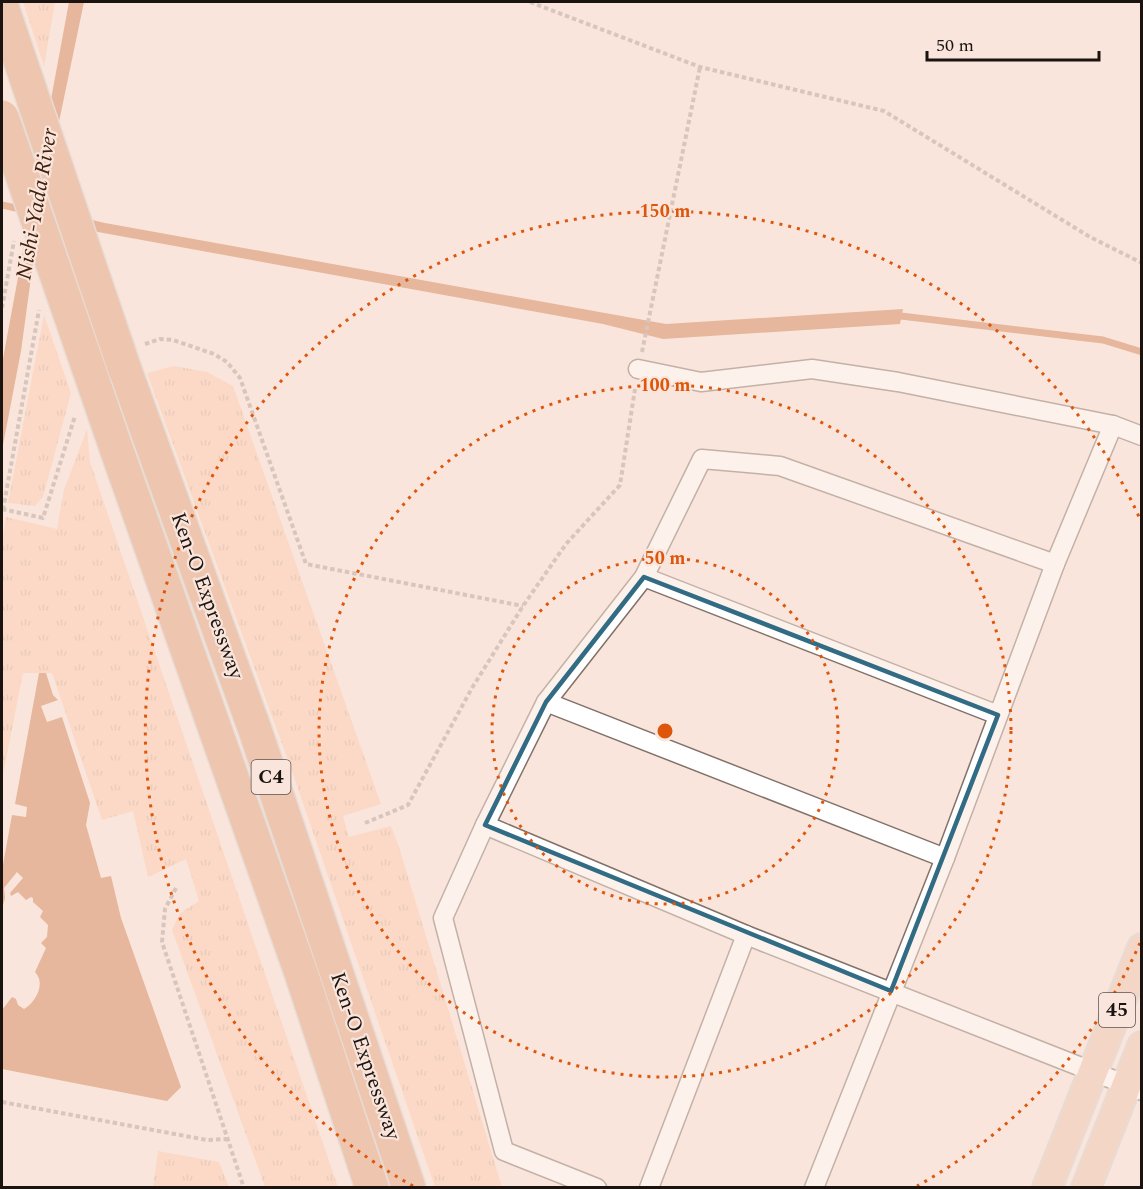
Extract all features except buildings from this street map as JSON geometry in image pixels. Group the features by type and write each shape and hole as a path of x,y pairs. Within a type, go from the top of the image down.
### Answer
{"highway":[{"name":"Ken-O Expressway","path":"2,7 132,358 410,1188"},
{"name":"Ken-O Expressway","path":"2,117 116,448 302,973 372,1188"}],"main road":[{"name":"45","path":"1047,1188 1142,948"},
{"name":"45","path":"1086,1188 1134,1088 1142,1046"}],"street":[{"path":"638,369 701,382 812,369 898,382 1113,426 1142,436"},
{"path":"814,1188 945,858 1055,564 1113,426"},
{"path":"597,1188 504,1151 443,918 485,825 546,702 644,577 702,459 780,466 1055,564"},
{"path":"644,577 998,716"},
{"path":"546,702 945,858"},
{"path":"485,825 746,935 1134,1088"},
{"path":"649,1188 746,935"}],"path":[{"path":"530,2 700,67 884,111 1090,237 1142,263"},
{"path":"365,823 408,805 472,688 523,606 566,544 620,484 638,369 700,67"},
{"path":"2,308 15,235"},
{"path":"39,309 2,510 44,518 78,409"},
{"path":"132,358 160,339 173,340 214,354 227,363 240,378 306,564 523,606"},
{"path":"176,888 165,909 162,942 244,1188"},
{"path":"2,1102 207,1140 228,1138"}],"highlighted area":[{"path":"644,577 998,715 891,991 485,825 546,702"}],"green space":[{"path":"23,2 55,2 44,66"},
{"path":"44,315 71,393 43,497 35,506 8,503"},
{"path":"174,366 207,372 233,386 381,804 343,816 349,837 391,826 502,1187 435,1187 293,774 147,373"},
{"path":"87,429 90,462 338,1187 265,1187 172,930 180,913 199,901 186,859 148,877 133,811 102,820 52,673 23,673 2,780 2,542 6,517 57,529 64,490"},
{"path":"158,1151 219,1162 229,1187 153,1187"}],"water":[{"name":"Nishi-Yada River","path":"69,2 84,2 41,208 105,223 666,324 903,309 900,324 663,339 603,324 98,232 39,219 21,351 2,450 2,364"},
{"path":"39,673 46,673 53,695 58,700 41,706 47,722 62,717 90,803 86,825 101,878 111,876 121,918 181,1087 167,1101 2,1069 2,1010 12,997 24,1009 36,997 40,981 35,972 46,948 41,943 47,937 48,925 40,917 43,911 31,897 26,900 18,892 11,896 10,893 23,878 17,872 4,888 5,898 2,909 2,870 12,815 26,817 27,807 15,804"}],"waterway":[{"name":"Nishi-Yada River","path":"2,205 25,210"},
{"path":"892,317 901,316 1103,340 1142,352"}]}
